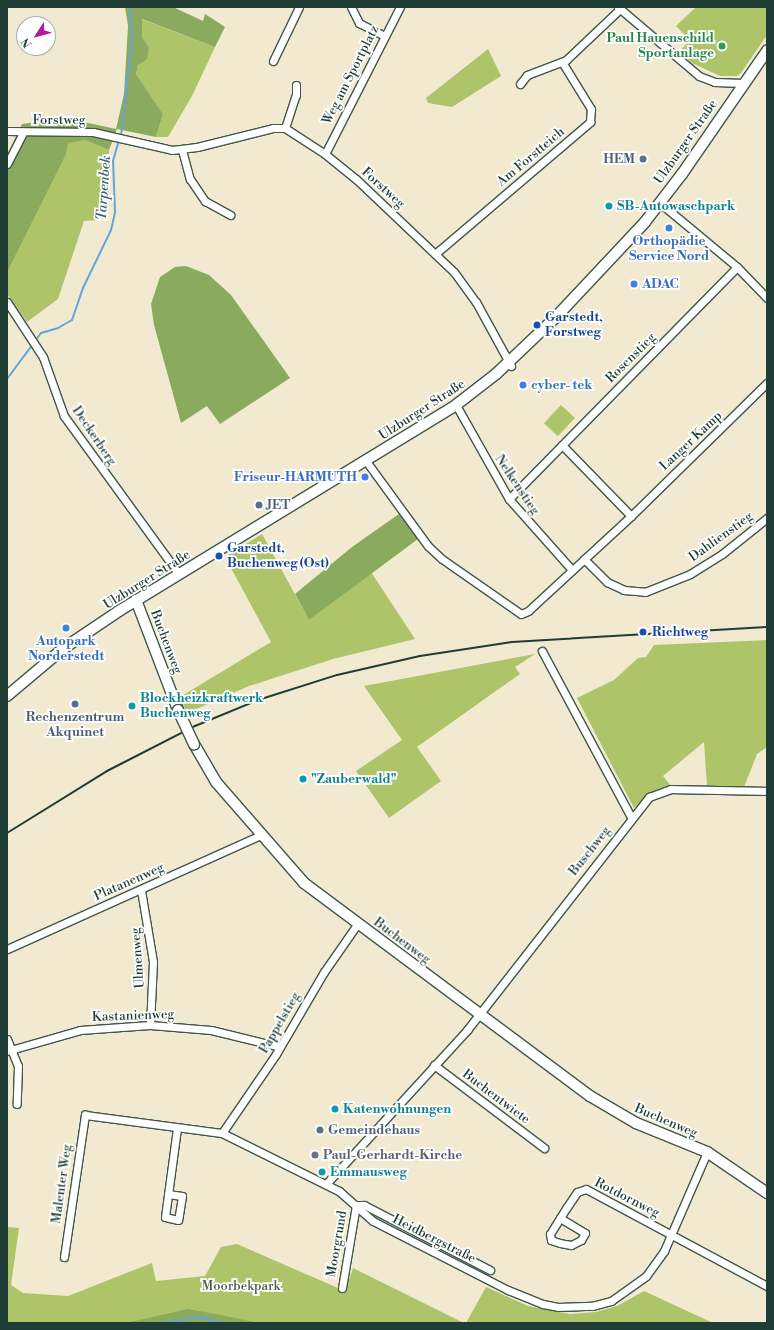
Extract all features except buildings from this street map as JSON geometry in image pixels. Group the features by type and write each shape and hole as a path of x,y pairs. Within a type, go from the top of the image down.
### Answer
{"main road":[{"name":"Ulzburger Straße","path":"7,696 64,648 136,600 456,405 510,364 627,243 660,203 743,83 767,51"},
{"name":"Buchenweg","path":"136,600 178,710 194,744 216,782 304,883 479,1015 616,1113 707,1152 767,1193"}],"street":[{"path":"273,61 299,7"},
{"path":"351,7 359,23 384,36"},
{"name":"Weg am Sportplatz","path":"324,154 400,7"},
{"path":"520,84 527,75 562,62 619,8 699,76 715,82 743,83"},
{"name":"Am Forstteich","path":"435,254 590,122 591,109 562,62"},
{"path":"285,128 296,95 296,85"},
{"name":"Forstweg","path":"7,131 93,132 162,150 182,150 273,128 285,128 324,154 384,204 435,254 467,288 510,364"},
{"path":"7,164 23,132"},
{"path":"182,150 190,178 205,201 230,215"},
{"path":"660,203 737,267 767,298"},
{"name":"Rosenstieg","path":"509,499 737,267"},
{"name":"Deckerberg","path":"7,302 43,357 64,416 178,574"},
{"name":"Langer Kamp","path":"366,461 428,546 442,559 520,614 528,611 631,516 767,383"},
{"name":"Nelkenstieg","path":"456,405 509,499 572,570"},
{"path":"562,445 631,516"},
{"name":"Dahlienstieg","path":"584,559 607,582 624,590 645,592 690,574 722,554 767,518"},
{"path":"542,651 631,817"},
{"name":"Buschweg","path":"326,1184 479,1015 631,817 650,797 671,789 767,791"},
{"name":"Platanenweg","path":"7,949 261,835"},
{"name":"Ulmenweg","path":"141,890 153,962 150,1025"},
{"name":"Pappelstieg","path":"222,1133 280,1048 324,972 358,923"},
{"name":"Kastanienweg","path":"9,1050 80,1030 150,1025 211,1030 280,1048"},
{"path":"7,1039 9,1050 18,1066 17,1104"},
{"name":"Buchentwiete","path":"434,1065 544,1148"},
{"name":"Heidbergstraße","path":"85,1115 222,1133 326,1184 356,1204 367,1218 474,1273 531,1300 558,1307 592,1306 624,1294 646,1276 664,1250 707,1152"},
{"name":"Malenter Weg","path":"64,1257 85,1115"},
{"path":"168,1194 177,1128"},
{"name":"Rotdornweg","path":"560,1218 585,1233 581,1240 571,1245 551,1240 550,1234 560,1218 577,1192 586,1189 767,1286"},
{"path":"356,1204 364,1205 490,1270"},
{"name":"Moorgrund","path":"342,1288 356,1204"}],"green space":[{"path":"125,7 173,7 203,21 205,14 225,27 215,47 142,19 142,37 149,48 147,59 138,65 136,74 163,114 156,137 117,129 109,150 85,140 68,143 66,154 7,272 7,155 22,124 65,118 116,129 124,94 128,26"},
{"name":"Paul Hauenschild Sportanlage","path":"696,7 767,7 767,35 741,73 737,76 720,76 692,63 679,52 690,40 676,26"},
{"path":"141,19 215,47 192,96 168,137 156,137 163,114 136,74 138,65 149,49 142,37"},
{"path":"488,49 501,76 452,107 428,103 426,98"},
{"path":"63,138 85,140 109,150 109,191 97,220 84,221 58,299 27,322 7,294 7,262"},
{"path":"186,266 209,275 231,295 290,378 220,424 207,406 181,423 154,325 151,304 160,277 175,267"},
{"path":"561,405 575,418 558,436 544,423"},
{"path":"399,514 418,539 309,620 295,594 352,547"},
{"path":"262,534 309,620 371,572 415,639 333,659 249,686 187,713 180,697 271,642 225,557"},
{"path":"767,640 767,747 757,754 744,787 707,786 704,742 663,776 671,786 648,794 634,808 577,698 614,680 638,658 646,657 654,645"},
{"path":"535,654 515,667 520,674 417,747 441,781 389,818 356,771 402,740 364,686"},
{"name":"Moorbekpark","path":"7,1227 19,1228 11,1285 23,1293 68,1296 152,1263 156,1281 205,1276 221,1247 237,1244 345,1291 353,1268 464,1323 7,1323"},
{"path":"486,1287 528,1306 570,1314 596,1312 617,1306 644,1291 713,1323 466,1323"},
{"path":"188,1309 221,1315 258,1323 126,1323"}],"waterway":[{"name":"Tarpenbek","path":"121,136 132,38 130,7"},
{"name":"Tarpenbek","path":"35,341 41,333 58,328 72,320 83,288 111,230 115,212 113,161 119,140"},
{"name":"Tarpenbek","path":"7,379 33,344"},
{"path":"164,1323 199,1317 225,1323"}],"railway":[{"path":"7,833 107,771 195,726 258,700 337,675 420,656 512,642 767,627"}],"place":[{"name":"Paul Hauenschild Sportanlage","path":"722,46"},
{"name":"HEM","path":"643,159"},
{"name":"SB-Autowaschpark","path":"609,206"},
{"name":"Orthopädie Service Nord","path":"669,228"},
{"name":"ADAC","path":"634,284"},
{"name":"Garstedt, Forstweg","path":"537,325"},
{"name":"cyber- tek","path":"523,385"},
{"name":"Friseur-HARMUTH","path":"365,477"},
{"name":"JET","path":"259,505"},
{"name":"Garstedt, Buchenweg (Ost)","path":"219,556"},
{"name":"Autopark Norderstedt","path":"66,628"},
{"name":"Richtweg","path":"643,632"},
{"name":"Rechenzentrum Akquinet","path":"75,704"},
{"name":"Blockheizkraftwerk Buchenweg","path":"132,706"},
{"name":"\"Zauberwald\"","path":"303,779"},
{"name":"Katenwohnungen","path":"335,1109"},
{"name":"Gemeindehaus","path":"320,1130"},
{"name":"Paul-Gerhardt-Kirche","path":"315,1155"},
{"name":"Emmausweg","path":"322,1172"}]}
